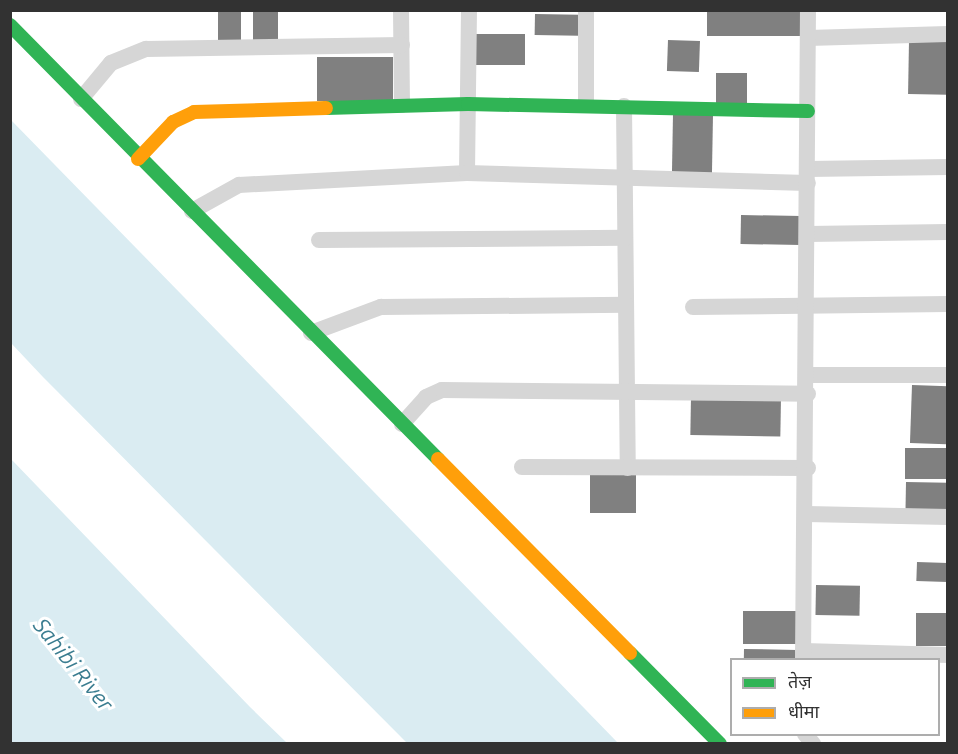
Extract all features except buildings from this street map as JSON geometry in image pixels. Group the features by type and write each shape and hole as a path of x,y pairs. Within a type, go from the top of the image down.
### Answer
{"street":[{"path":"401,10 402,105"},
{"path":"467,173 469,10"},
{"path":"586,10 586,104"},
{"path":"808,10 808,468 803,655 948,655"},
{"path":"10,25 138,159 720,744"},
{"path":"808,38 948,34"},
{"path":"81,99 111,63 146,49 402,45"},
{"path":"138,159 173,123 194,112 468,104 586,104 808,111"},
{"path":"624,106 628,468"},
{"path":"192,211 239,184 467,173 624,180 808,176 948,167"},
{"path":"808,234 948,232"},
{"path":"319,240 626,238"},
{"path":"693,307 808,309 948,304"},
{"path":"311,333 381,307 626,305"},
{"path":"808,375 948,375"},
{"path":"402,424 426,397 442,390 808,394"},
{"path":"522,467 808,468"},
{"path":"807,514 948,517"}],"water":[{"path":"10,119 618,743 407,743 43,377 11,343"},
{"name":"Sahibi River","path":"11,459 250,707 287,743 11,743"}],"traffic: fast":[{"path":"10,25 438,459"},
{"path":"326,108 468,104 808,111"},
{"path":"630,653 720,744"}],"traffic: slow":[{"path":"138,159 173,122 194,112 326,108"},
{"path":"438,459 630,653"}]}
